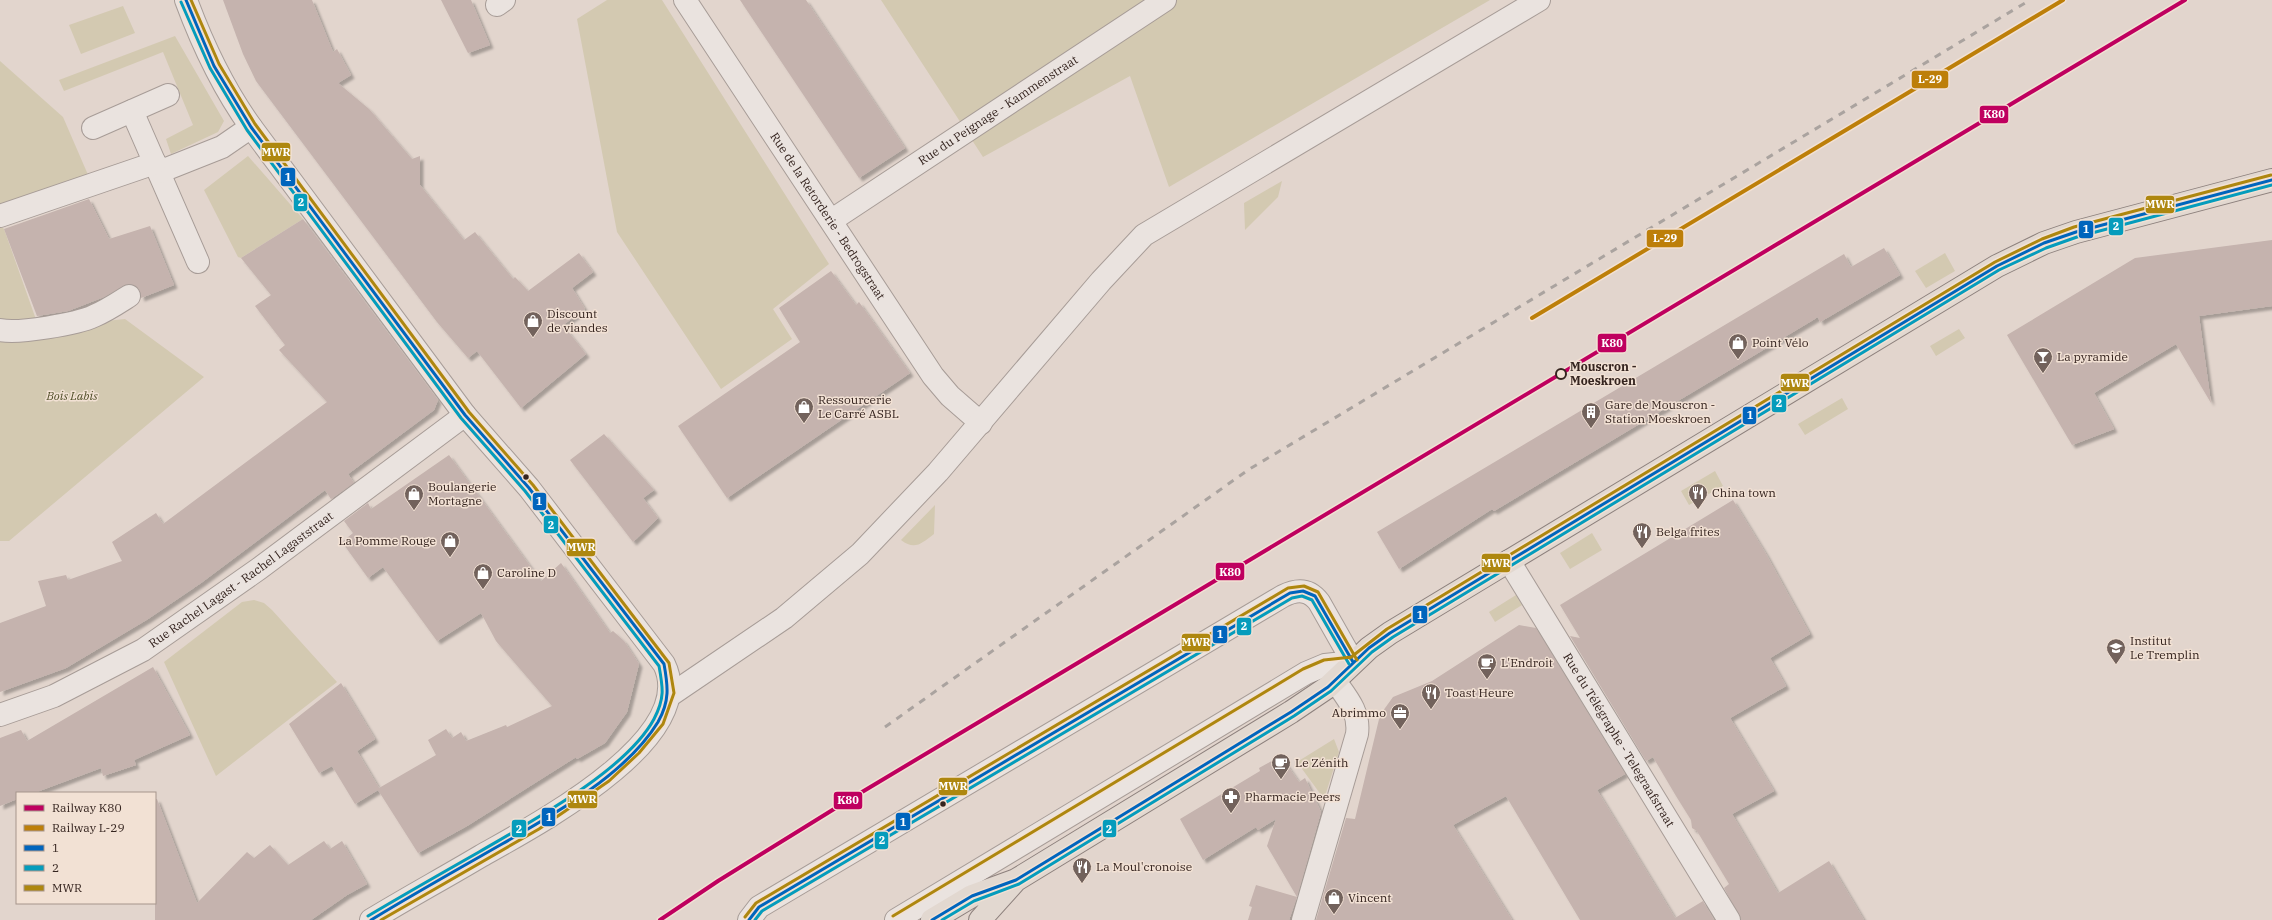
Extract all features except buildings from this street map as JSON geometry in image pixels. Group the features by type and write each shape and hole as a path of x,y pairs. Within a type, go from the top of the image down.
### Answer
{"main road":[{"path":"932,920 972,896 1016,880 1291,712 1335,680 1369,648 1390,633 1997,266 2044,243 2076,232 2272,180"},
{"path":"980,920 1016,880"}],"street":[{"path":"186,0 222,83 251,127 465,415 529,488 664,664 669,674 669,696 665,709 650,732 630,756 601,781 534,826 371,920"},
{"name":"Rue de la Retorderie - Bedrogstraat","path":"686,0 942,388 981,423"},
{"name":"Rue du Peignage - Kammenstraat","path":"832,220 1165,0"},
{"path":"669,696 779,621 833,578 905,508 981,423 1101,281 1144,235 1539,0"},
{"path":"93,128 168,95"},
{"path":"132,111 198,262"},
{"path":"0,216 222,147 251,127"},
{"path":"0,330 9,332 39,329 94,317 129,296"},
{"name":"Rue Rachel Lagast - Rachel Lagaststraat","path":"0,715 54,696 143,650 260,568 465,415"},
{"name":"Rue du Télégraphe - Telegraafstraat","path":"1509,561 1728,920"},
{"path":"749,920 759,907 1290,593 1303,591 1315,596 1353,662 1325,665 1306,673 896,920"},
{"path":"1302,920 1359,723 1355,711 1335,680"}],"green space":[{"path":"607,0 662,0 829,264 773,309 792,339 721,389 617,232 577,19"},
{"path":"881,0 1490,0 1169,187 1130,76 983,157"},
{"path":"123,6 135,33 81,54 69,25"},
{"path":"175,36 224,121 218,132 171,154 166,139 193,125 163,52 64,91 59,80"},
{"path":"0,61 63,117 92,184 0,216"},
{"path":"248,156 303,219 241,258 238,257 204,190"},
{"path":"1282,181 1278,197 1245,230 1244,203"},
{"name":"Bois Labis","path":"0,225 4,229 39,328 125,319 204,377 9,541 0,541"},
{"path":"1945,253 1955,271 1926,288 1915,271"},
{"path":"1959,329 1965,338 1936,356 1930,346"},
{"path":"1842,398 1848,409 1805,435 1798,424"},
{"path":"1715,471 1723,486 1689,505 1681,491"},
{"path":"935,505 934,534 922,543 914,545 910,545 901,540"},
{"path":"1592,533 1602,550 1570,569 1560,553"},
{"path":"1516,595 1522,605 1495,622 1489,612"},
{"path":"254,600 264,603 272,610 337,682 216,776 164,662 242,602"},
{"path":"1334,739 1339,752 1324,799 1297,762"}],"railway":[{"path":"885,727 1248,470 2030,0"}],"rail line":[{"name":"L-29","path":"1532,318 2063,0"},
{"name":"K80","path":"660,920 718,881 847,801 2185,0"}],"transit line":[{"name":"1","path":"186,0 214,66 251,127 465,415 529,488 664,664 667,686 665,707 658,722 643,743 624,763 602,781 553,814 371,920"},
{"name":"MWR","path":"191,0 219,64 255,124 469,412 533,485 669,663 674,693 663,724 639,753 609,781 539,829 381,920"},
{"name":"2","path":"181,2 210,68 247,130 461,418 525,491 659,666 662,693 658,712 641,738 622,758 575,794 500,840 368,916"},
{"name":"MWR","path":"1350,658 1387,629 1995,262 2042,239 2074,227 2271,175"},
{"name":"1","path":"932,920 972,896 1016,880 1291,712 1328,687 1369,648 1390,633 1997,266 2044,243 2076,232 2272,180"},
{"name":"2","path":"942,920 974,901 1019,884 1294,716 1331,691 1372,652 1393,637 1999,270 2046,248 2077,237 2272,185"},
{"name":"MWR","path":"745,917 756,903 1288,588 1304,586 1318,592 1357,660"},
{"name":"1","path":"749,920 759,907 1290,593 1303,591 1315,596 1353,662"},
{"name":"2","path":"755,920 762,911 1292,598 1302,596 1312,600 1349,664"},
{"name":"MWR","path":"893,916 1303,669 1324,660 1352,657"}],"place":[{"name":"Discount de viandes","path":"533,338"},
{"name":"Point Vélo","path":"1738,360"},
{"name":"Mouscron - Moeskroen","path":"1561,374"},
{"name":"La pyramide","path":"2043,374"},
{"name":"Ressourcerie Le Carré ASBL","path":"804,424"},
{"name":"Gare de Mouscron - Station Moeskroen","path":"1591,429"},
{"name":"China town","path":"1698,510"},
{"name":"Boulangerie Mortagne","path":"414,511"},
{"name":"Belga frites","path":"1642,549"},
{"name":"La Pomme Rouge","path":"450,558"},
{"name":"Caroline D","path":"483,590"},
{"name":"Institut Le Tremplin","path":"2116,665"},
{"name":"L'Endroit","path":"1487,680"},
{"name":"Toast Heure","path":"1431,710"},
{"name":"Abrimmo","path":"1400,730"},
{"name":"Le Zénith","path":"1281,780"},
{"name":"Pharmacie Peers","path":"1231,814"},
{"name":"La Moul'cronoise","path":"1082,884"},
{"name":"Vincent","path":"1334,915"}]}
